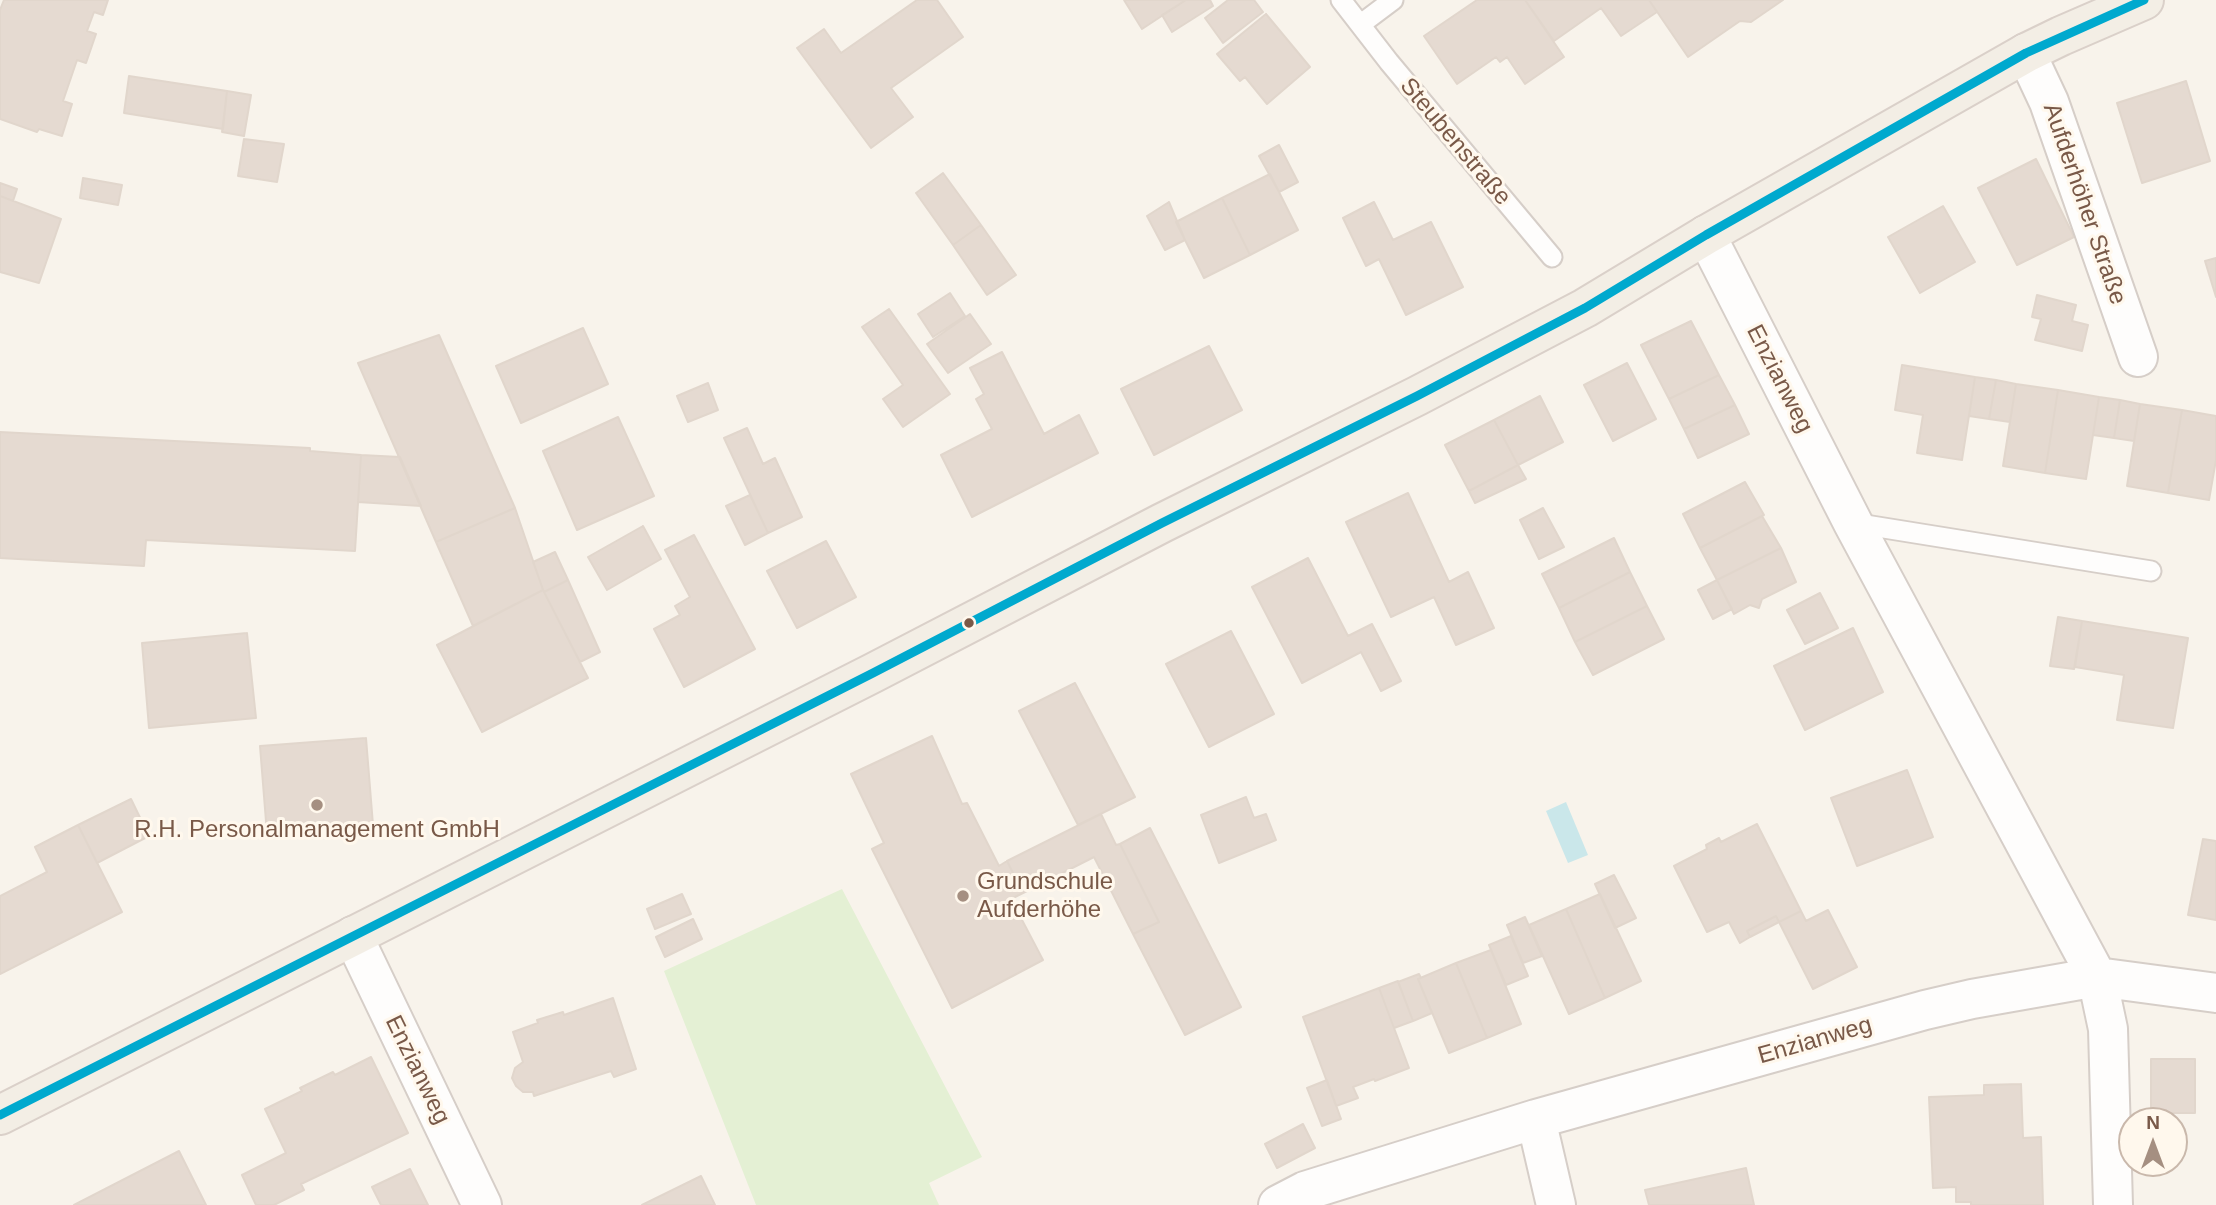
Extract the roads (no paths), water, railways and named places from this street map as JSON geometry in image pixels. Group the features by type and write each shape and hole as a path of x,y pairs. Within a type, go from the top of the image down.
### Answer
{"main road":[{"path":"0,1115 873,673 1585,308 1706,235 2026,53 2144,0"}],"street":[{"name":"Aufderhöher Straße","path":"2026,53 2049,102 2138,357"},
{"name":"Enzianweg","path":"1706,235 1853,523 2097,977 2108,1029 2113,1205"},
{"name":"Enzianweg","path":"353,936 482,1205"},
{"name":"Enzianweg","path":"1278,1205 1305,1191 1536,1119 1925,1010 2097,977 2216,993"},
{"path":"1536,1119 1556,1205"}],"lane":[{"name":"Steubenstraße","path":"1341,0 1389,62 1552,257"},
{"path":"1361,24 1393,0"},
{"path":"1853,523 2151,571"}],"water":[{"path":"1566,802 1588,855 1568,863 1546,811"}],"place":[{"name":"R.H. Personalmanagement GmbH","path":"317,805"},
{"name":"Grundschule Aufderhöhe","path":"963,896"}]}
